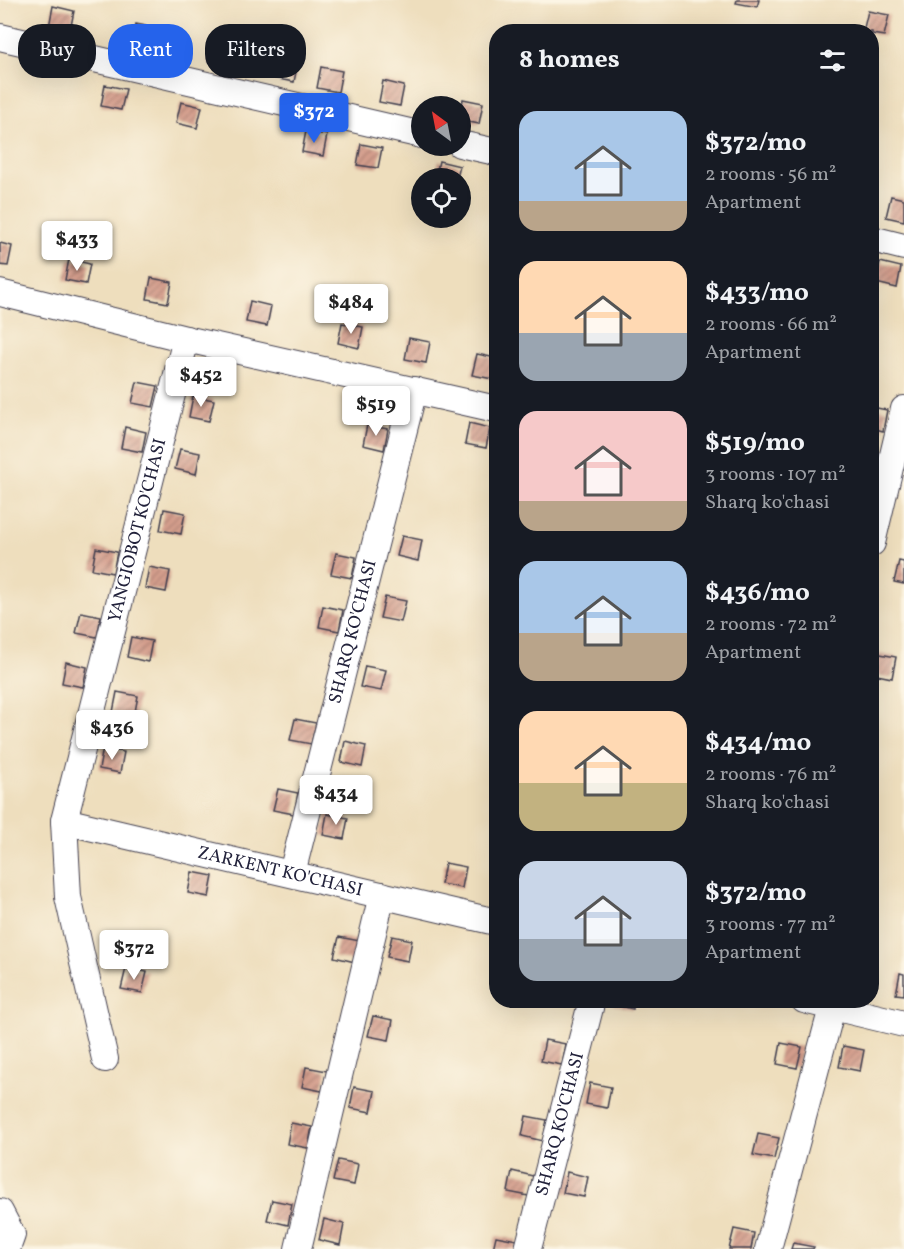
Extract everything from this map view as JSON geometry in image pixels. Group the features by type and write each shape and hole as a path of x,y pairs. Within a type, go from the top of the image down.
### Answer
{"street":[{"path":"0,37 411,132"},
{"path":"471,146 489,150"},
{"path":"879,241 904,247"},
{"path":"0,293 186,339 489,407"},
{"name":"YANGIOBOT KO'CHASI","path":"105,1059 68,897 64,821 186,339"},
{"name":"SHARQ KO'CHASI","path":"292,873 414,390"},
{"path":"879,520 904,409"},
{"name":"ZARKENT KO'CHASI","path":"64,821 489,920"},
{"path":"298,1249 382,895"},
{"name":"SHARQ KO'CHASI","path":"528,1249 590,1008"},
{"path":"768,1249 832,1008 904,1024"},
{"path":"0,1212 12,1235 7,1249"}],"building":[{"path":"737,0 759,0 757,7 736,3"},
{"path":"53,6 74,11 71,24 50,24"},
{"path":"868,11 889,15 884,36 879,35 879,24 865,24"},
{"path":"321,67 342,71 338,92 317,88"},
{"path":"273,78 295,78 294,82"},
{"path":"383,81 404,86 400,106 379,102"},
{"path":"105,85 126,89 121,110 101,106"},
{"path":"471,101 483,103 479,124 471,122"},
{"path":"181,102 202,107 197,128 176,123"},
{"path":"306,131 327,135 323,156 302,152"},
{"path":"361,144 382,148 378,168 357,165"},
{"path":"439,161 460,166 460,168 437,168"},
{"path":"891,196 904,199 904,221 886,217"},
{"path":"0,243 12,246 8,266 0,265"},
{"path":"69,259 90,264 86,284 65,280"},
{"path":"880,262 901,267 897,288 879,284"},
{"path":"151,278 172,282 168,303 147,299"},
{"path":"250,301 271,306 267,326 246,322"},
{"path":"342,323 363,327 359,348 338,343"},
{"path":"409,338 430,342 426,363 405,359"},
{"path":"477,354 489,357 489,378 472,375"},
{"path":"137,382 158,386 153,407 132,403"},
{"path":"193,396 214,400 209,421 189,417"},
{"path":"879,408 887,410 883,431 879,430"},
{"path":"469,423 489,428 486,448 465,444"},
{"path":"367,425 388,429 384,450 363,445"},
{"path":"125,427 146,432 142,452 121,448"},
{"path":"180,449 200,453 196,474 175,469"},
{"path":"164,509 185,513 181,534 160,530"},
{"path":"402,536 422,540 418,561 397,556"},
{"path":"96,548 117,552 113,573 92,569"},
{"path":"336,553 356,557 352,578 331,574"},
{"path":"899,561 904,562 904,584 894,582"},
{"path":"149,567 170,571 166,592 145,588"},
{"path":"385,597 406,601 401,622 380,618"},
{"path":"323,606 343,610 339,631 319,627"},
{"path":"81,612 101,616 97,637 76,633"},
{"path":"131,637 152,641 148,662 127,657"},
{"path":"879,654 896,657 892,678 879,675"},
{"path":"66,662 87,667 83,687 62,683"},
{"path":"365,666 386,670 381,691 360,687"},
{"path":"117,692 138,696 134,717 113,712"},
{"path":"295,719 316,723 311,744 290,740"},
{"path":"345,741 366,746 362,767 341,762"},
{"path":"103,748 124,752 120,773 99,769"},
{"path":"278,789 298,793 294,814 273,810"},
{"path":"327,814 348,818 344,839 323,835"},
{"path":"445,863 466,867 462,888 441,884"},
{"path":"192,872 213,876 209,897 188,893"},
{"path":"392,936 412,940 408,961 387,957"},
{"path":"339,937 360,941 355,962 334,957"},
{"path":"126,968 147,972 142,993 121,989"},
{"path":"900,973 904,974 904,995 896,994"},
{"path":"373,1016 393,1020 389,1040 368,1036"},
{"path":"545,1040 566,1044 562,1065 541,1061"},
{"path":"781,1043 802,1047 797,1068 777,1064"},
{"path":"843,1046 864,1050 860,1071 839,1067"},
{"path":"306,1067 327,1071 322,1091 302,1087"},
{"path":"590,1083 611,1087 607,1108 586,1104"},
{"path":"354,1087 375,1091 371,1112 350,1108"},
{"path":"526,1116 547,1120 543,1141 522,1136"},
{"path":"291,1123 312,1127 308,1148 287,1144"},
{"path":"758,1134 779,1138 774,1159 753,1155"},
{"path":"338,1160 358,1164 354,1185 333,1181"},
{"path":"512,1171 533,1176 529,1196 508,1192"},
{"path":"567,1172 588,1177 584,1197 563,1193"},
{"path":"272,1200 292,1204 288,1225 267,1220"},
{"path":"324,1219 344,1224 340,1245 319,1240"},
{"path":"734,1229 754,1233 751,1249 729,1249"},
{"path":"496,1236 517,1240 515,1249 493,1249"},
{"path":"793,1243 814,1247 813,1249 791,1249"}]}
